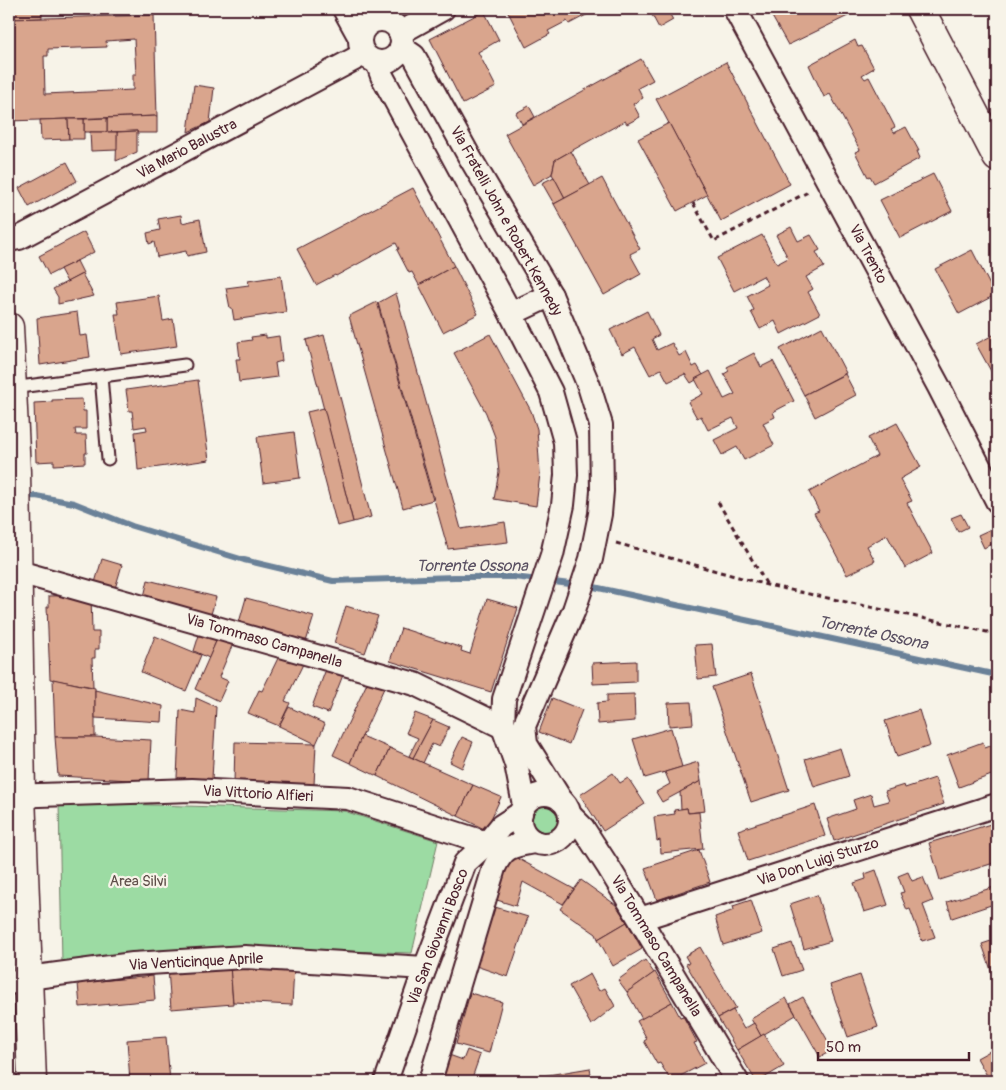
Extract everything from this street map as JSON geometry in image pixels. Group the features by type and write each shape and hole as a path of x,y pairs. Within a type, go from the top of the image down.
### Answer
{"street":[{"path":"344,9 511,314 550,392 565,442 566,475 563,505 552,555 504,699 503,727 516,764 523,809 520,825 526,835 534,842 548,844 561,839 569,828 566,807 552,795 542,794 532,798 523,809"},
{"path":"393,28 443,9"},
{"name":"Via Trento","path":"735,9 939,387 997,501"},
{"path":"920,9 997,157"},
{"path":"379,20 393,28 398,54 385,62 367,51 364,29 370,23 379,20"},
{"name":"Via Fratelli John e Robert Kennedy","path":"393,28 414,56 464,148 551,295 589,386 601,425 602,491 593,548 574,610 524,726 526,744 566,807"},
{"name":"Via Mario Balustra","path":"9,240 19,238 367,51"},
{"path":"431,167 464,148"},
{"path":"511,314 551,295"},
{"path":"9,327 19,572 15,796 18,981 32,1081"},
{"name":"Via Tommaso Campanella","path":"19,572 415,684 503,727"},
{"name":"Via Vittorio Alfieri","path":"15,796 192,790 348,798 488,843"},
{"name":"Via Don Luigi Sturzo","path":"640,919 997,805"},
{"name":"Via Tommaso Campanella","path":"566,807 583,828 640,919 737,1081"},
{"name":"Via San Giovanni Bosco","path":"386,1081 465,863 488,843 502,826 523,809"},
{"name":"Via San Giovanni Bosco","path":"430,1081 494,868 500,854 514,846 534,842"},
{"name":"Via Venticinque Aprile","path":"18,981 133,964 246,957 426,968"}],"lane":[{"path":"12,388 185,366"},
{"path":"101,376 108,459"}],"path":[{"path":"693,202 714,241 828,180"},
{"path":"718,502 767,585"},
{"path":"593,548 987,632 997,630"}],"green space":[{"name":"Area Silvi","path":"59,802 344,811 438,841 412,953 245,948 62,964"},
{"path":"545,804 551,805 556,809 560,814 560,826 556,831 551,835 545,836 539,835 534,831 530,826 529,820 530,814 534,809 539,805"}],"building":[{"path":"9,9 42,9 42,18 9,19"},
{"path":"591,9 592,12 569,24 567,21 548,31 550,34 526,47 507,10"},
{"path":"659,9 667,9 673,20 659,28 651,13"},
{"path":"778,9 846,9 850,15 788,45 770,13"},
{"path":"484,11 499,40 478,52 496,87 463,104 430,39"},
{"path":"154,15 157,116 9,121 9,19","holes":["134,39 136,74 133,74 133,90 45,94 44,56 48,56 48,49 107,47 106,41"]},
{"path":"855,40 858,47 862,46 874,68 862,75 865,79 869,77 895,127 891,129 894,133 906,127 919,151 917,151 920,158 874,183 870,176 868,177 855,152 860,150 830,94 824,97 809,65"},
{"path":"641,59 653,80 638,88 643,98 633,104 640,117 627,124 625,121 555,160 552,174 533,185 505,134"},
{"path":"726,62 790,184 721,221 656,99"},
{"path":"194,85 214,88 210,122 188,132"},
{"path":"529,106 535,117 522,124 516,113"},
{"path":"157,116 157,133 137,133 137,131 107,132 107,118"},
{"path":"107,118 107,132 84,132 84,119"},
{"path":"68,119 69,139 41,140 40,120"},
{"path":"68,119 84,119 84,139 69,139"},
{"path":"669,123 707,195 677,211 638,139"},
{"path":"137,131 137,152 116,161 117,132"},
{"path":"90,132 117,132 117,150 91,151"},
{"path":"571,151 590,185 565,198 552,174 555,160"},
{"path":"67,162 77,181 29,207 19,188"},
{"path":"933,174 952,211 900,238 880,200"},
{"path":"554,177 565,198 554,204 542,183"},
{"path":"602,178 640,249 630,254 641,274 604,295 554,204"},
{"path":"413,188 454,266 419,285 412,272 409,273 397,250 399,249 396,243 316,285 297,249"},
{"path":"181,215 182,223 200,219 206,252 187,256 186,251 157,257 154,242 149,244 147,233 160,230 158,219"},
{"path":"791,227 798,241 811,235 820,250 816,252 824,267 806,277 813,289 808,292 820,314 781,334 775,321 760,329 751,312 754,310 747,296 768,285 763,276 734,291 717,258 762,235 777,264 788,258 776,235"},
{"path":"84,232 94,252 49,275 39,256"},
{"path":"972,250 995,295 959,314 935,269"},
{"path":"77,261 84,275 82,274 67,282 60,269"},
{"path":"454,266 478,314 443,332 419,285"},
{"path":"82,274 94,296 58,304 58,297 53,289"},
{"path":"281,276 286,312 234,320 226,288 249,285 248,281"},
{"path":"396,293 461,529 505,522 508,542 448,549 378,303"},
{"path":"159,296 163,321 173,319 177,346 121,354 115,314 119,314 117,302"},
{"path":"377,302 433,500 403,508 349,316"},
{"path":"647,311 659,335 652,339 657,350 672,343 679,356 686,352 693,367 697,365 703,375 691,383 685,374 668,382 661,369 650,375 635,347 622,354 610,330"},
{"path":"77,312 80,336 87,335 90,357 40,365 37,318"},
{"path":"822,327 846,373 804,395 780,349"},
{"path":"997,333 997,382 976,344"},
{"path":"490,334 531,411 537,429 540,474 536,506 494,499 499,472 495,437 486,413 454,353"},
{"path":"266,335 266,338 279,336 282,361 275,363 277,377 239,382 236,359 240,359 238,342 252,340 251,337"},
{"path":"324,335 371,517 353,522 306,340"},
{"path":"754,353 761,367 773,361 794,401 773,412 775,417 763,423 774,445 744,460 737,447 722,455 714,440 738,428 733,418 708,430 701,416 697,418 688,402 703,394 695,379 710,371 724,399 735,394 724,374 729,371 727,367"},
{"path":"845,374 856,395 815,417 804,395"},
{"path":"198,380 209,460 138,470 135,432 147,430 146,426 134,428 132,411 129,411 126,390"},
{"path":"82,399 83,411 86,411 86,429 75,429 76,435 86,435 87,453 85,453 85,463 54,465 54,461 36,462 34,403"},
{"path":"324,408 353,522 337,526 307,412"},
{"path":"897,423 921,467 900,479 912,501 907,503 933,553 905,568 887,535 867,546 875,561 847,575 814,513 819,511 809,492 877,456 868,438"},
{"path":"294,432 300,478 263,483 257,437"},
{"path":"961,514 968,527 958,532 951,518"},
{"path":"991,529 997,541 984,548 978,535"},
{"path":"102,559 122,565 114,592 94,586"},
{"path":"148,580 216,597 209,621 142,605"},
{"path":"91,595 92,632 99,632 99,649 95,649 95,658 92,658 93,687 50,679 47,607 49,607 49,596"},
{"path":"246,598 314,616 305,645 238,626"},
{"path":"487,599 518,608 491,692 390,661 401,628 462,648 461,651 470,654"},
{"path":"346,606 378,616 365,653 334,643"},
{"path":"199,635 217,639 209,658 194,651"},
{"path":"155,636 201,655 186,691 141,672"},
{"path":"218,637 234,641 219,677 228,681 219,701 195,689"},
{"path":"712,644 716,677 698,679 695,645"},
{"path":"280,654 304,662 285,701 290,703 279,726 248,713 259,690 262,691"},
{"path":"636,661 636,682 593,684 592,663"},
{"path":"326,669 343,675 328,713 312,707"},
{"path":"751,674 789,790 751,802 712,687"},
{"path":"53,679 95,688 95,737 55,737"},
{"path":"368,681 384,688 350,763 333,755"},
{"path":"95,690 163,706 162,722 95,718"},
{"path":"634,694 635,721 598,724 597,703 607,702 607,695"},
{"path":"196,698 216,707 212,779 177,778 180,710 195,713"},
{"path":"552,698 582,710 569,744 539,732"},
{"path":"691,702 693,724 669,726 668,703"},
{"path":"289,707 325,724 316,744 279,726"},
{"path":"919,710 930,746 897,757 885,721"},
{"path":"415,713 433,720 413,758 409,756 418,738 406,733"},
{"path":"433,720 449,727 439,747 432,744 423,763 413,758"},
{"path":"671,728 682,767 645,778 633,739"},
{"path":"362,736 390,748 377,776 350,763"},
{"path":"55,737 151,740 149,781 58,776"},
{"path":"462,737 473,742 462,768 450,762"},
{"path":"235,742 316,744 314,785 234,783"},
{"path":"983,742 985,748 993,745 997,759 997,773 959,787 947,755"},
{"path":"997,744 997,759 993,745"},
{"path":"390,748 473,785 458,816 377,776"},
{"path":"840,748 849,776 814,787 805,759"},
{"path":"698,762 701,781 662,802 656,792 670,784 665,772"},
{"path":"613,773 620,783 628,778 645,804 603,831 580,795"},
{"path":"935,778 944,804 834,841 827,819 856,809 853,800 871,794 874,805 889,801 885,791 904,785 905,788"},
{"path":"701,781 705,811 688,813 687,808 681,809 680,792"},
{"path":"473,785 501,797 486,830 458,816"},
{"path":"815,805 825,836 748,861 738,830"},
{"path":"687,808 688,813 699,812 703,849 661,853 660,840 657,841 654,817 675,814 674,810"},
{"path":"997,822 997,862 940,880 929,843"},
{"path":"699,850 710,882 657,900 645,868"},
{"path":"517,858 574,889 563,904 523,882 516,906 497,900 508,862"},
{"path":"876,870 888,905 864,912 854,883 866,879 865,874"},
{"path":"908,872 912,881 923,877 933,901 923,905 935,937 922,941 910,909 907,910 900,893 904,892 898,876"},
{"path":"581,880 616,905 627,922 598,939 596,934 560,909"},
{"path":"997,886 997,903 952,918 947,902"},
{"path":"817,895 831,941 804,949 790,904"},
{"path":"751,900 762,933 723,945 715,917 734,910 733,906"},
{"path":"495,907 528,917 508,977 476,966"},
{"path":"627,922 642,949 613,966 598,939"},
{"path":"997,939 997,971 992,973 982,944"},
{"path":"792,943 802,970 783,976 774,949"},
{"path":"700,947 736,1008 718,1018 686,964 689,963 685,956"},
{"path":"645,960 654,973 627,992 618,980"},
{"path":"230,964 233,1004 171,1009 168,969"},
{"path":"230,966 294,968 292,1005 233,1002"},
{"path":"655,972 672,1002 642,1019 627,992"},
{"path":"590,974 599,991 605,988 615,1006 591,1025 569,986"},
{"path":"860,975 878,1027 848,1037 830,985"},
{"path":"153,976 155,1000 80,1007 78,983"},
{"path":"470,993 502,1002 489,1053 456,1044"},
{"path":"803,997 833,1050 820,1057 790,1004"},
{"path":"786,998 796,1015 761,1036 751,1019"},
{"path":"672,1002 680,1017 683,1016 697,1042 694,1043 705,1063 671,1081 660,1063 657,1064 644,1041 647,1039 637,1021"},
{"path":"733,1010 744,1029 754,1023 761,1036 737,1050 718,1018"},
{"path":"764,1034 784,1066 756,1081 737,1050"},
{"path":"166,1037 170,1081 130,1081 127,1040"},
{"path":"997,1047 997,1081 990,1081 977,1058"},
{"path":"467,1050 480,1055 471,1081 441,1081 449,1055 463,1060"},
{"path":"590,1068 592,1081 537,1081 536,1077"}],"waterway":[{"name":"Torrente Ossona","path":"22,497 36,496 74,503 132,526 244,560 333,581 514,577 594,587 997,675"}]}
